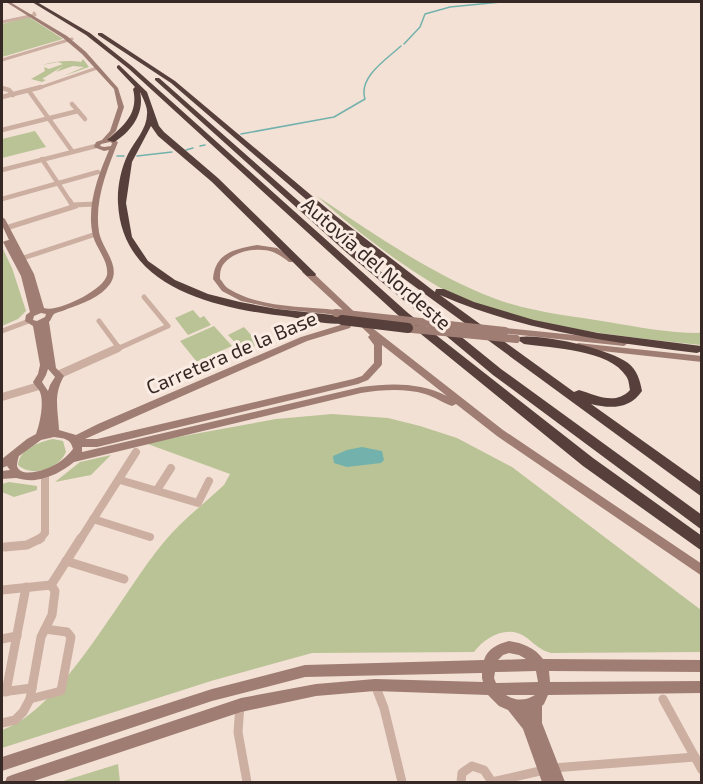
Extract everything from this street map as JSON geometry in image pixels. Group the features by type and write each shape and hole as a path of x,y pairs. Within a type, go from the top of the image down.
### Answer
{"highway":[{"name":"Autovía del Nordeste","path":"34,2 61,17 106,48 154,87 404,315 588,462 702,545"},
{"name":"Autovía del Nordeste","path":"46,2 96,32 152,75 350,251 496,372 702,524"},
{"path":"61,17 109,57 144,92 155,126 161,134 238,201 311,274"},
{"path":"96,32 173,82 333,218 407,276 702,491"},
{"path":"109,145 138,110 140,104 134,82"},
{"path":"151,114 144,136 131,155 122,203 127,237 138,257 153,271 177,285 210,297 267,310 408,328"},
{"path":"333,218 437,290 489,313 548,328 700,353"},
{"path":"519,357 591,400 604,403 624,402 636,391 634,375 616,359 601,354 520,340"}],"street":[{"path":"11,2 70,39 95,59 124,93 126,107 123,118 109,145"},
{"path":"2,22 33,14"},
{"path":"2,60 70,39"},
{"path":"55,433 52,394 54,385 60,379 37,322 30,315 92,295 103,288 109,279 111,268 96,234 96,204 121,99 116,89 70,39"},
{"path":"2,97 29,91 97,68"},
{"path":"2,88 9,90 12,95"},
{"path":"29,91 72,151"},
{"path":"72,104 85,119"},
{"path":"2,130 78,111"},
{"path":"2,170 72,151 109,145"},
{"path":"42,159 72,205 76,206"},
{"path":"2,199 98,172"},
{"path":"4,229 76,206 96,204"},
{"path":"2,219 4,229 20,259 25,276 42,311 50,316 37,322 2,331"},
{"path":"20,259 96,234"},
{"path":"500,433 363,325 311,274 283,252 271,247 259,246 231,253 216,267 214,276 218,285 243,299 342,320 505,331 700,353"},
{"path":"42,375 57,373 168,326 144,297"},
{"name":"Carretera de la Base","path":"76,442 101,427 304,339 342,320"},
{"path":"99,321 119,348"},
{"path":"37,322 44,365 42,375 38,379 45,426 40,436"},
{"path":"2,464 40,436 63,433 76,442 106,441 356,382 375,370 380,355 378,344 363,325"},
{"path":"408,328 520,340 700,353"},
{"path":"2,398 54,385"},
{"path":"74,458 361,390 407,386 428,391 446,399 500,433 702,571"},
{"path":"2,475 19,474 33,477 45,475 65,466 74,458 78,450 76,442"},
{"path":"51,585 136,452"},
{"path":"14,454 10,464 12,470 19,474"},
{"path":"157,490 171,468"},
{"path":"5,547 34,544 42,539 45,533 45,475"},
{"path":"120,480 198,503 209,481"},
{"path":"93,519 150,537"},
{"path":"646,534 702,576"},
{"path":"66,561 124,579"},
{"path":"2,590 51,585"},
{"path":"2,723 15,720 23,712 30,699 41,637 52,615 55,591 51,585"},
{"path":"26,587 4,692 32,688"},
{"path":"30,699 57,693 63,686 71,637 68,632 45,629"},
{"path":"2,639 17,636"},
{"path":"513,707 528,707 535,704 544,689 540,665 532,655 520,648 509,647 499,650 490,659 487,667 491,689 513,707 528,725 549,774 558,783"},
{"path":"2,764 212,694 305,671 540,665 702,666"},
{"path":"12,783 241,705 307,691 375,685 491,689 702,687"},
{"path":"375,685 384,708 402,783"},
{"path":"461,783 462,774 472,766 484,770 492,782 549,774 699,763 663,699"},
{"path":"535,704 535,723 549,774"},
{"path":"241,705 237,712 247,783"}],"green space":[{"path":"29,17 63,39 2,57 2,24"},
{"path":"83,59 89,67 63,76 84,67 73,66 56,72 63,66 42,79 46,80 42,82 31,79 45,71 44,67 49,69 63,64 58,62 42,65 62,61 81,62"},
{"path":"35,131 46,147 2,158 2,139"},
{"path":"317,196 426,266 496,299 537,310 642,328 687,333 699,333 701,330 701,345 619,336 565,327 485,308 443,289 397,260"},
{"path":"2,247 12,268 26,311 18,319 2,326"},
{"path":"193,310 200,318 204,316 211,325 188,335 175,318"},
{"path":"214,326 232,346 197,362 180,341"},
{"path":"244,327 259,344 243,351 228,335"},
{"path":"332,414 388,418 420,426 457,438 512,467 701,610 701,652 551,653 541,649 520,634 505,632 491,637 474,652 312,653 211,681 2,748 2,730 25,718 69,675 164,542 224,485 230,474 145,443 276,419"},
{"path":"53,439 63,441 66,452 58,463 45,470 37,471 30,471 18,465 19,459 26,451 36,444"},
{"path":"111,455 91,475 55,482 80,462"},
{"path":"9,482 37,486 37,490 14,497 2,492 2,484"},
{"path":"118,764 120,782 60,782"}],"water":[{"path":"362,447 382,451 384,460 381,463 347,467 334,463 333,456"}],"waterway":[{"path":"404,44 420,27 425,14 450,7 501,2"},
{"path":"241,134 334,117 365,99 364,91 370,76 401,46"},
{"path":"200,146 205,145"},
{"path":"186,150 193,148"},
{"path":"137,156 172,152"},
{"path":"117,156 124,156"}]}
